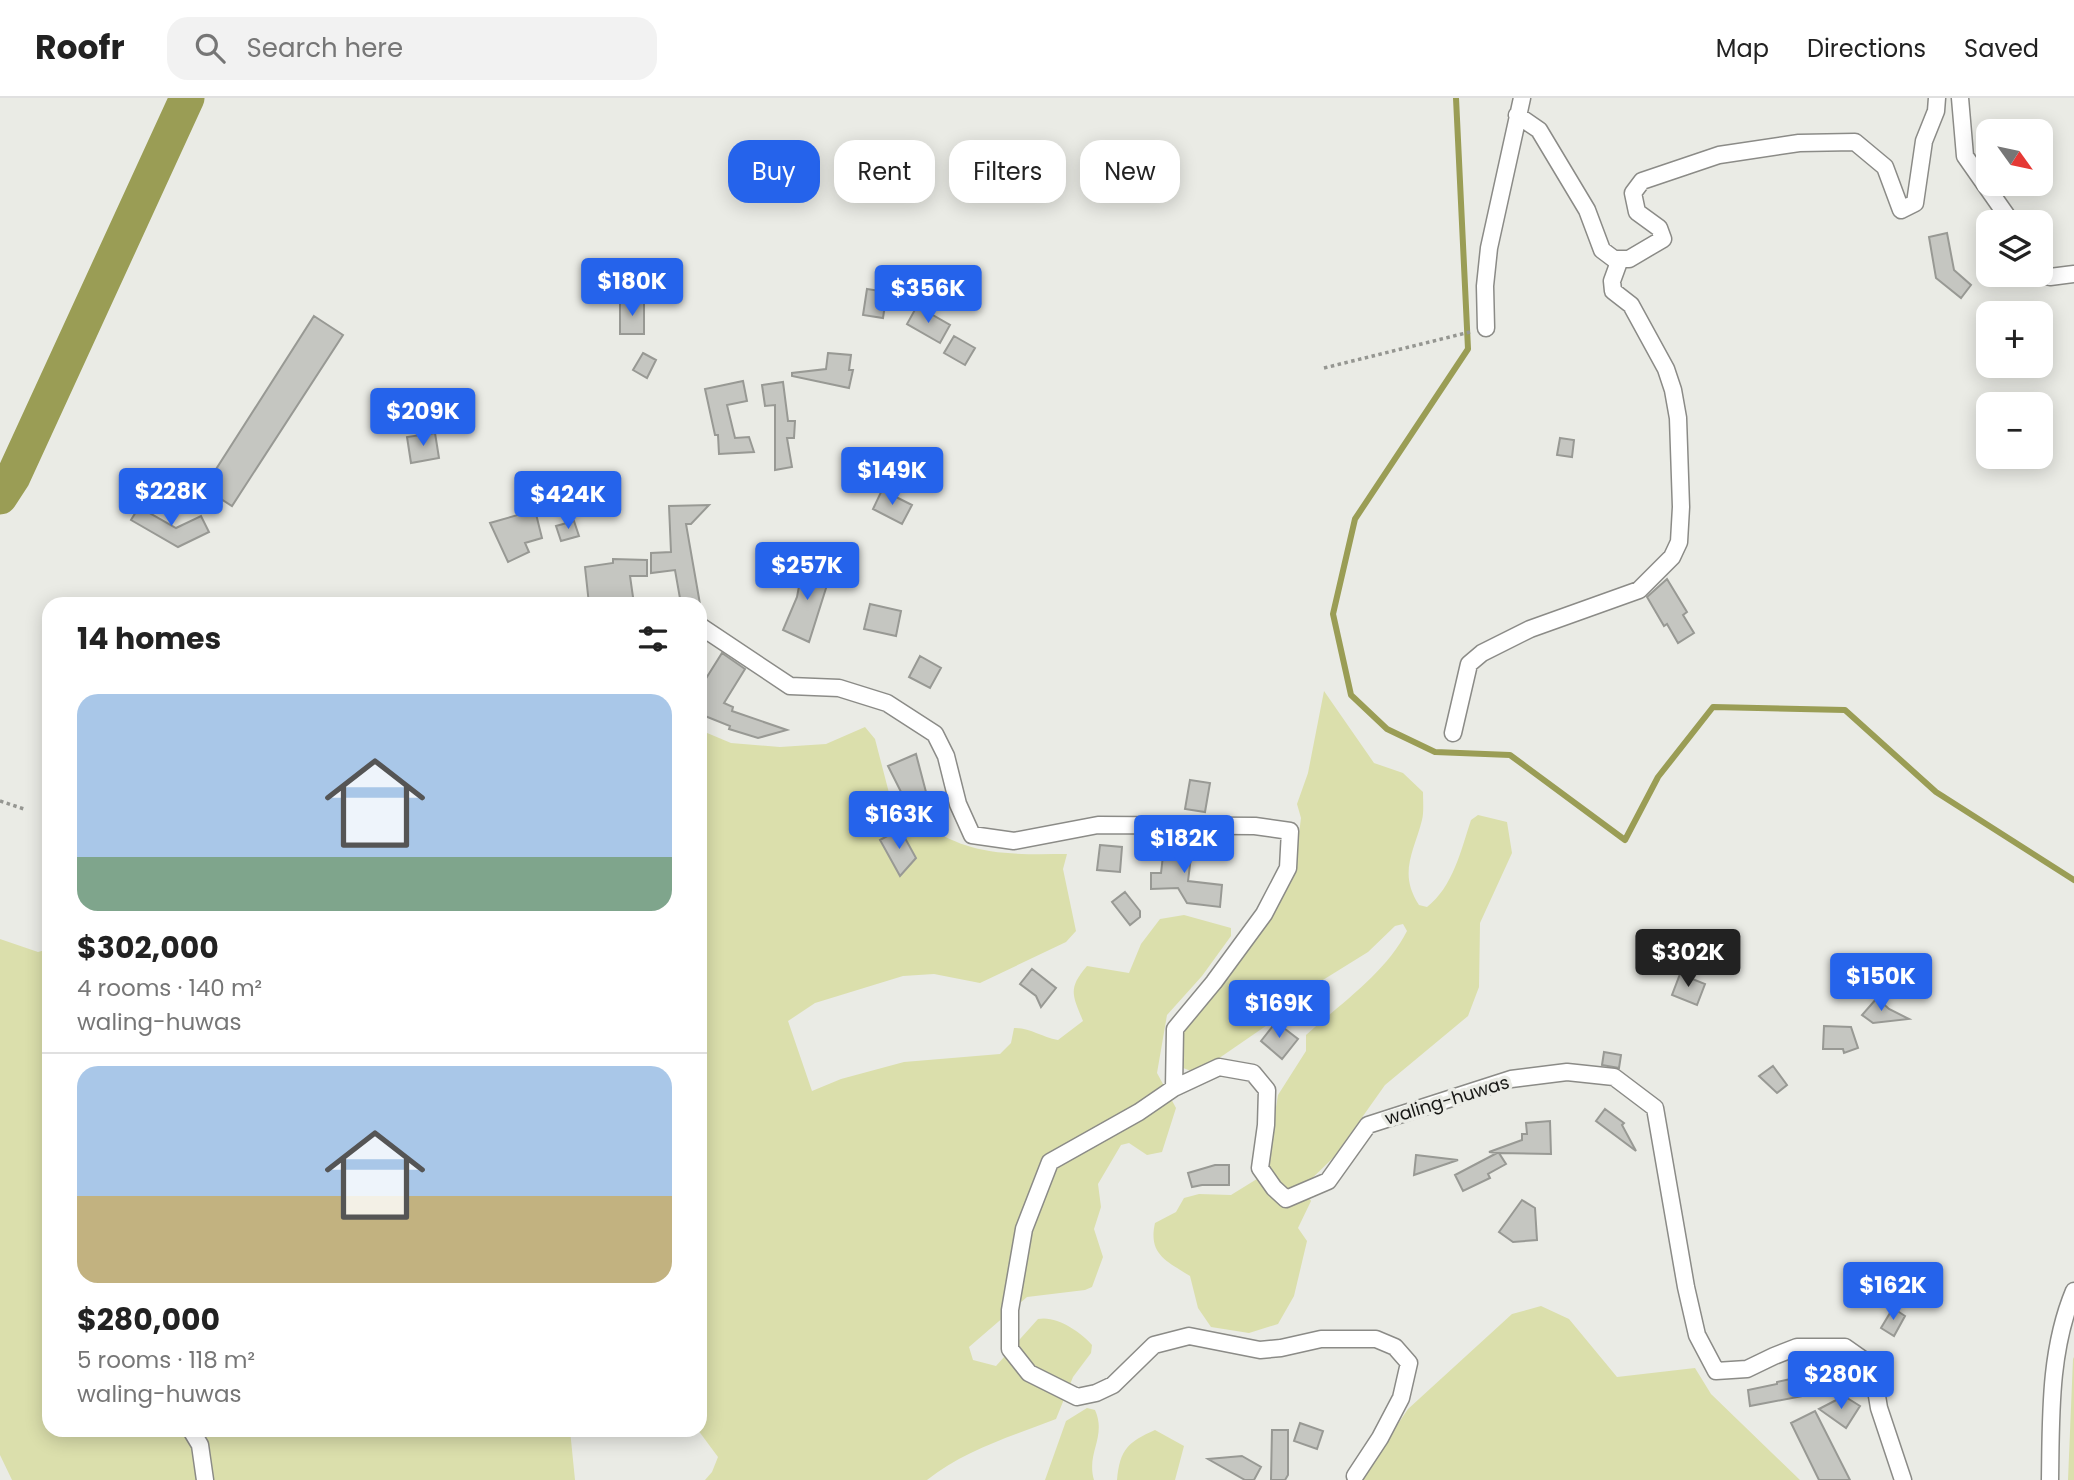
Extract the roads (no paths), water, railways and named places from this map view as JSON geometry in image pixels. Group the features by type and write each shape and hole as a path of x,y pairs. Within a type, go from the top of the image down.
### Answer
{"street":[{"path":"1486,328 1485,286 1489,248 1522,98"},
{"path":"1517,115 1539,130 1587,210 1602,250 1614,259 1629,259 1663,239 1659,228 1637,212 1633,193 1642,181 1719,155 1799,143 1856,142 1885,167 1901,210 1915,203 1924,141 1936,111 1937,98"},
{"path":"1960,98 1965,156 2003,210"},
{"path":"1453,733 1469,664 1482,653 1530,629 1639,590 1672,557 1679,542 1681,507 1678,418 1673,390 1666,369 1630,305 1614,290 1612,281 1620,259"},
{"path":"2053,277 2074,274"},
{"path":"707,631 790,685 839,688 887,703 935,734 946,756 958,804 972,835 1014,841 1098,825 1255,826 1290,831 1288,868 1264,914 1175,1029 1174,1088 1139,1112 1051,1162 1024,1229 1010,1310 1010,1349 1029,1373 1077,1397 1096,1393 1113,1385 1154,1345 1189,1336 1260,1350 1321,1339 1376,1339 1395,1347 1409,1363 1401,1398 1356,1476"},
{"name":"waling-huwas","path":"1174,1088 1219,1067 1253,1073 1267,1090 1266,1125 1260,1168 1286,1199 1328,1181 1368,1125 1511,1079 1567,1072 1614,1077 1655,1108 1686,1287 1698,1335 1716,1371 1747,1369 1797,1347 1845,1347 1872,1366 1879,1408 1903,1480"},
{"path":"2050,1480 2051,1388 2066,1310 2074,1291"},
{"path":"195,1437 200,1445 205,1480"}],"waterway":[{"path":"0,497 13,477 187,98"},
{"path":"1456,98 1468,349 1355,519 1333,614 1351,695 1387,729 1435,752 1510,755 1625,840 1658,777 1713,707 1845,710 1936,792 2074,880"}]}
